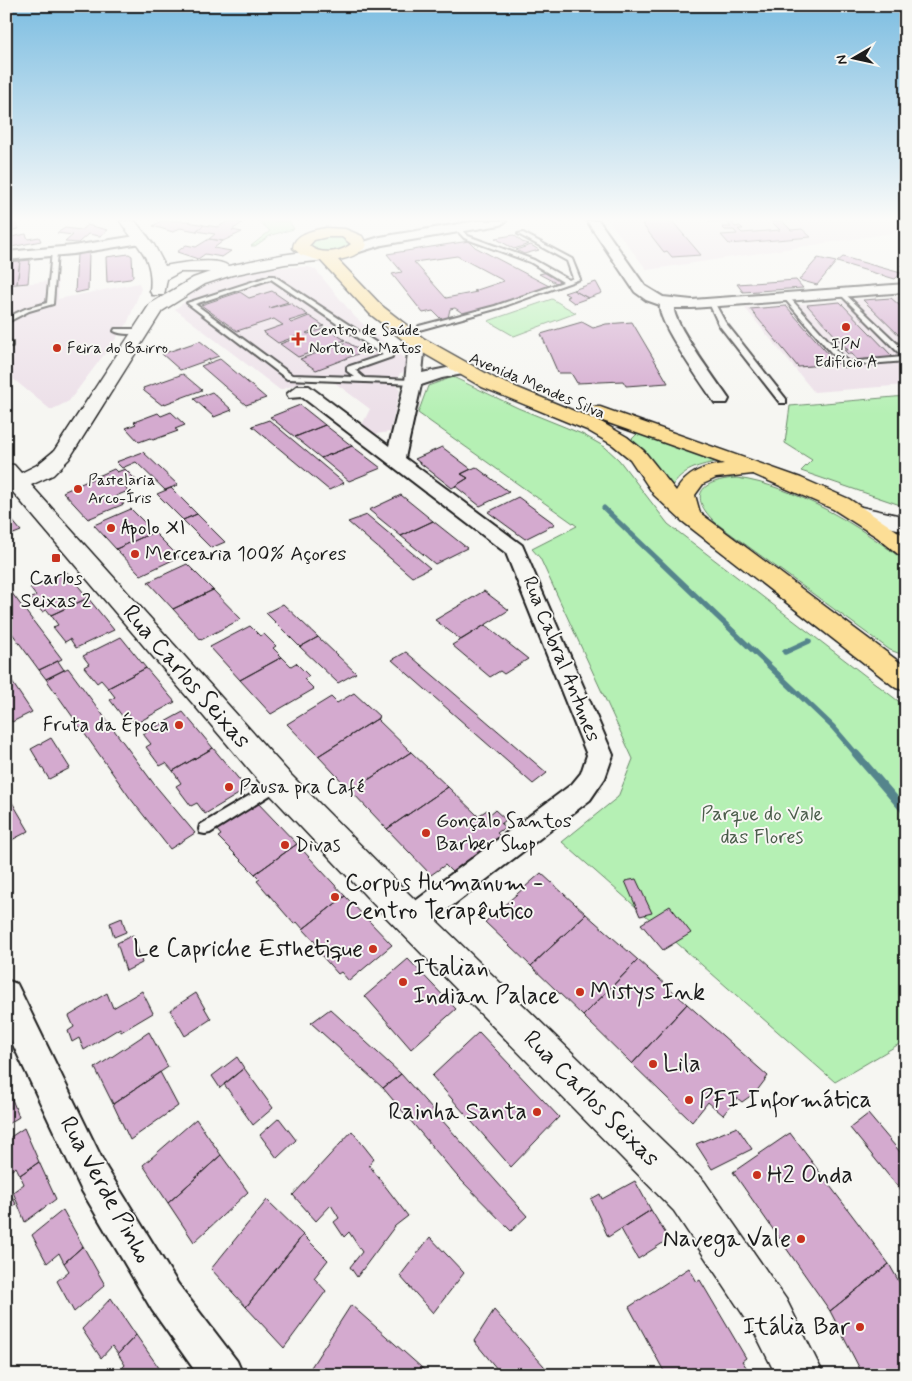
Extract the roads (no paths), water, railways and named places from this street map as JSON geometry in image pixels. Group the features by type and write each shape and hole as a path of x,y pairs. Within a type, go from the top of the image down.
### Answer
{"main road":[{"name":"Avenida Mendes Silva","path":"351,285 376,310 419,335 568,403 758,468 820,492 879,526 906,549"},
{"name":"Avenida Mendes Silva","path":"373,285 419,335 462,370 529,401 594,426 620,441 636,455 662,490 690,516 906,681"},
{"path":"690,516 684,494 689,484 697,477 711,472 758,468"}],"street":[{"path":"156,308 159,285"},
{"path":"12,477 45,470 62,455 139,331 156,308 183,285"},
{"path":"638,285 651,298 668,303 712,303 906,288"},
{"path":"668,303 666,311 673,327 721,399"},
{"path":"394,461 413,382 419,335"},
{"path":"413,382 439,373 462,370"},
{"name":"Rua Cabral Antunes","path":"295,394 303,390 394,461 515,550 600,755 592,778 581,792 412,920"},
{"name":"Rua Carlos Seixas","path":"12,477 279,784 412,920 689,1196 770,1314 801,1375"},
{"path":"857,513 906,524"},
{"name":"Rua Verde Pinho","path":"6,995 94,1179 164,1298 223,1375"}],"lane":[{"path":"6,321 27,310 50,304 51,285"},
{"path":"245,285 190,303 290,377 413,382"},
{"path":"285,285 389,355 326,378"},
{"path":"419,335 558,285"},
{"path":"842,293 906,358"},
{"path":"786,297 846,364 906,358"},
{"path":"712,303 722,323 783,401"},
{"path":"118,330 139,331"},
{"path":"350,369 362,380"},
{"path":"205,829 279,784"}],"waterway":[{"path":"604,508 632,535"},
{"path":"631,534 833,727 857,755"},
{"path":"785,652 809,641"},
{"path":"856,754 906,812"}],"place":[{"name":"IPN Edifício A","path":"846,327"},
{"name":"Centro de Saúde Norton de Matos","path":"298,339"},
{"name":"Feira do Bairro","path":"57,348"},
{"name":"Pastelaria Arco-Íris","path":"78,489"},
{"name":"Apolo XI","path":"111,528"},
{"name":"Mercearia 100% Açores","path":"135,554"},
{"name":"Carlos Seixas 2","path":"56,558"},
{"name":"Fruta da Época","path":"179,725"},
{"name":"Pausa pra Café","path":"229,787"},
{"name":"Gonçalo Santos Barber Shop","path":"426,833"},
{"name":"Divas","path":"285,845"},
{"name":"Corpus Humanum - Centro Terapêutico","path":"335,897"},
{"name":"Le Capriche Esthetique","path":"373,949"},
{"name":"Italian Indian Palace","path":"403,982"},
{"name":"Mistys Ink","path":"580,992"},
{"name":"Lila","path":"653,1064"},
{"name":"PFI Informática","path":"689,1100"},
{"name":"Rainha Santa","path":"537,1112"},
{"name":"H2 Onda","path":"757,1175"},
{"name":"Navega Vale","path":"801,1239"},
{"name":"Itália Bar","path":"860,1327"}],"park label":[{"name":"Parque do Vale das Flores","path":"762,826"}]}
